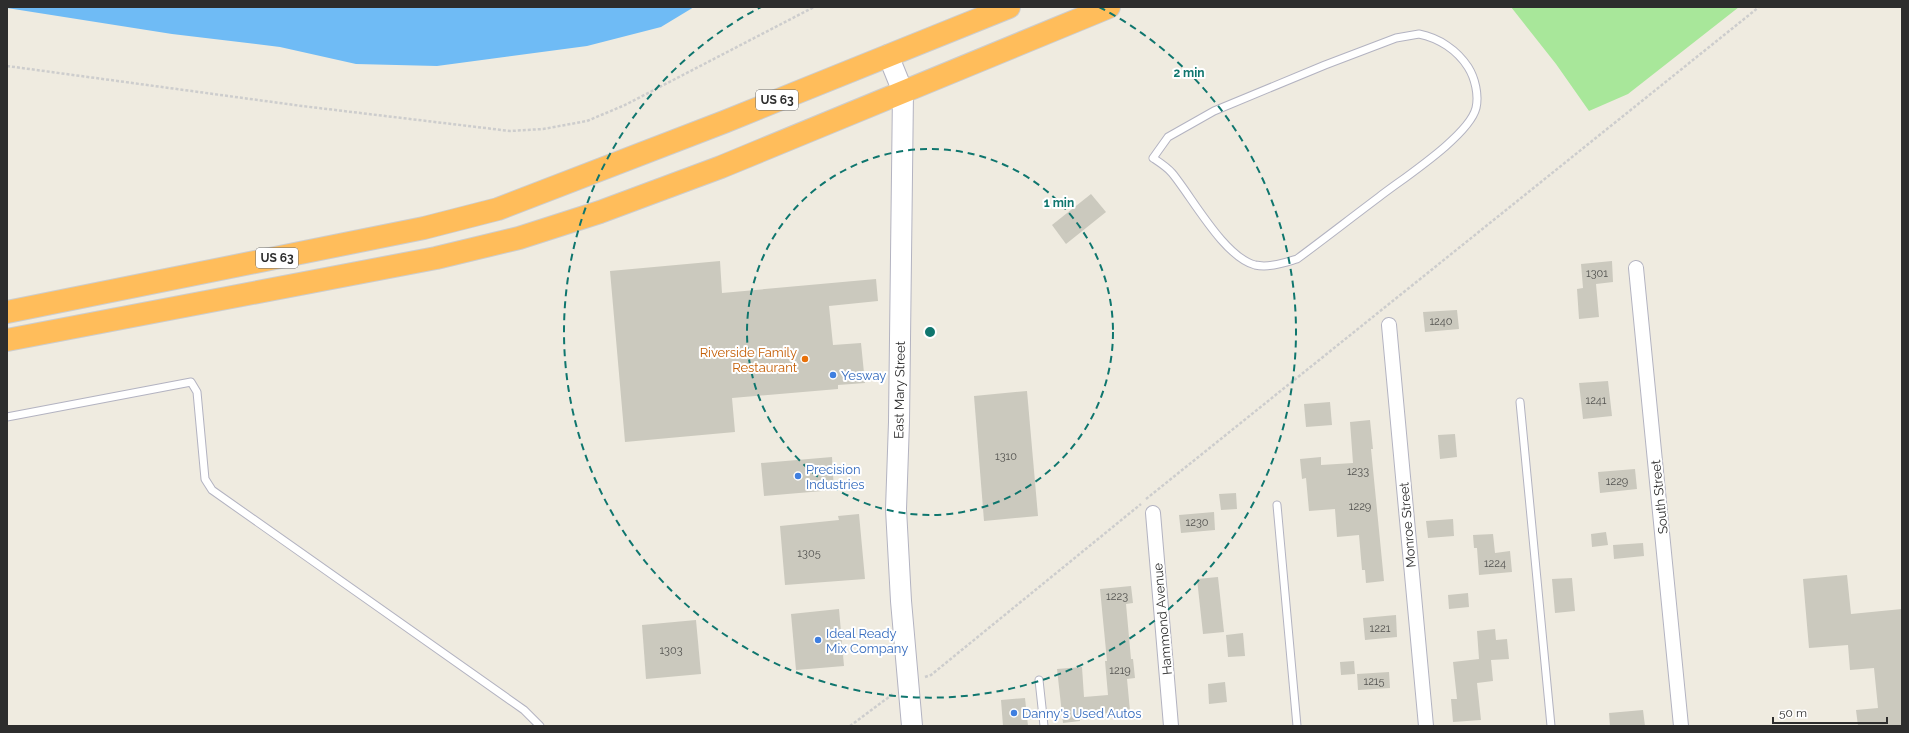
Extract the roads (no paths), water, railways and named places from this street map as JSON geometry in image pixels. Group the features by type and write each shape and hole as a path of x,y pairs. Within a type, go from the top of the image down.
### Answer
{"highway":[{"name":"US 63","path":"7,312 424,228 498,209 709,128 1009,7"},
{"name":"US 63","path":"7,340 436,258 519,238 600,212 721,167 1109,7"}],"main road":[{"name":"East Mary Street","path":"888,56 903,92 899,422 896,509 900,601 912,726"}],"street":[{"name":"South Street","path":"1636,268 1681,726"},
{"name":"Monroe Street","path":"1390,325 1426,726"},
{"name":"Hammond Avenue","path":"1153,513 1171,726"}],"lane":[{"path":"1419,34 1430,36 1447,46 1462,58 1472,74 1477,94 1476,108 1468,123 1446,145 1297,260 1270,266 1254,265 1236,255 1209,226 1171,172 1153,158 1168,137 1214,111 1325,65 1396,38 1419,34"},
{"path":"7,417 191,382 197,392 205,479 212,490 524,710 540,726"},
{"path":"1520,402 1551,726"},
{"path":"1276,505 1297,726"},
{"path":"1040,680 1044,726"}],"water":[{"path":"7,7 694,7 661,27 587,46 437,66 356,64 280,47 172,34"}],"place":[{"name":"Riverside Family Restaurant","path":"805,359"},
{"name":"Yesway","path":"833,375"},
{"name":"Precision Industries","path":"798,476"},
{"name":"Ideal Ready Mix Company","path":"818,640"},
{"name":"Danny's Used Autos","path":"1014,713"}]}
